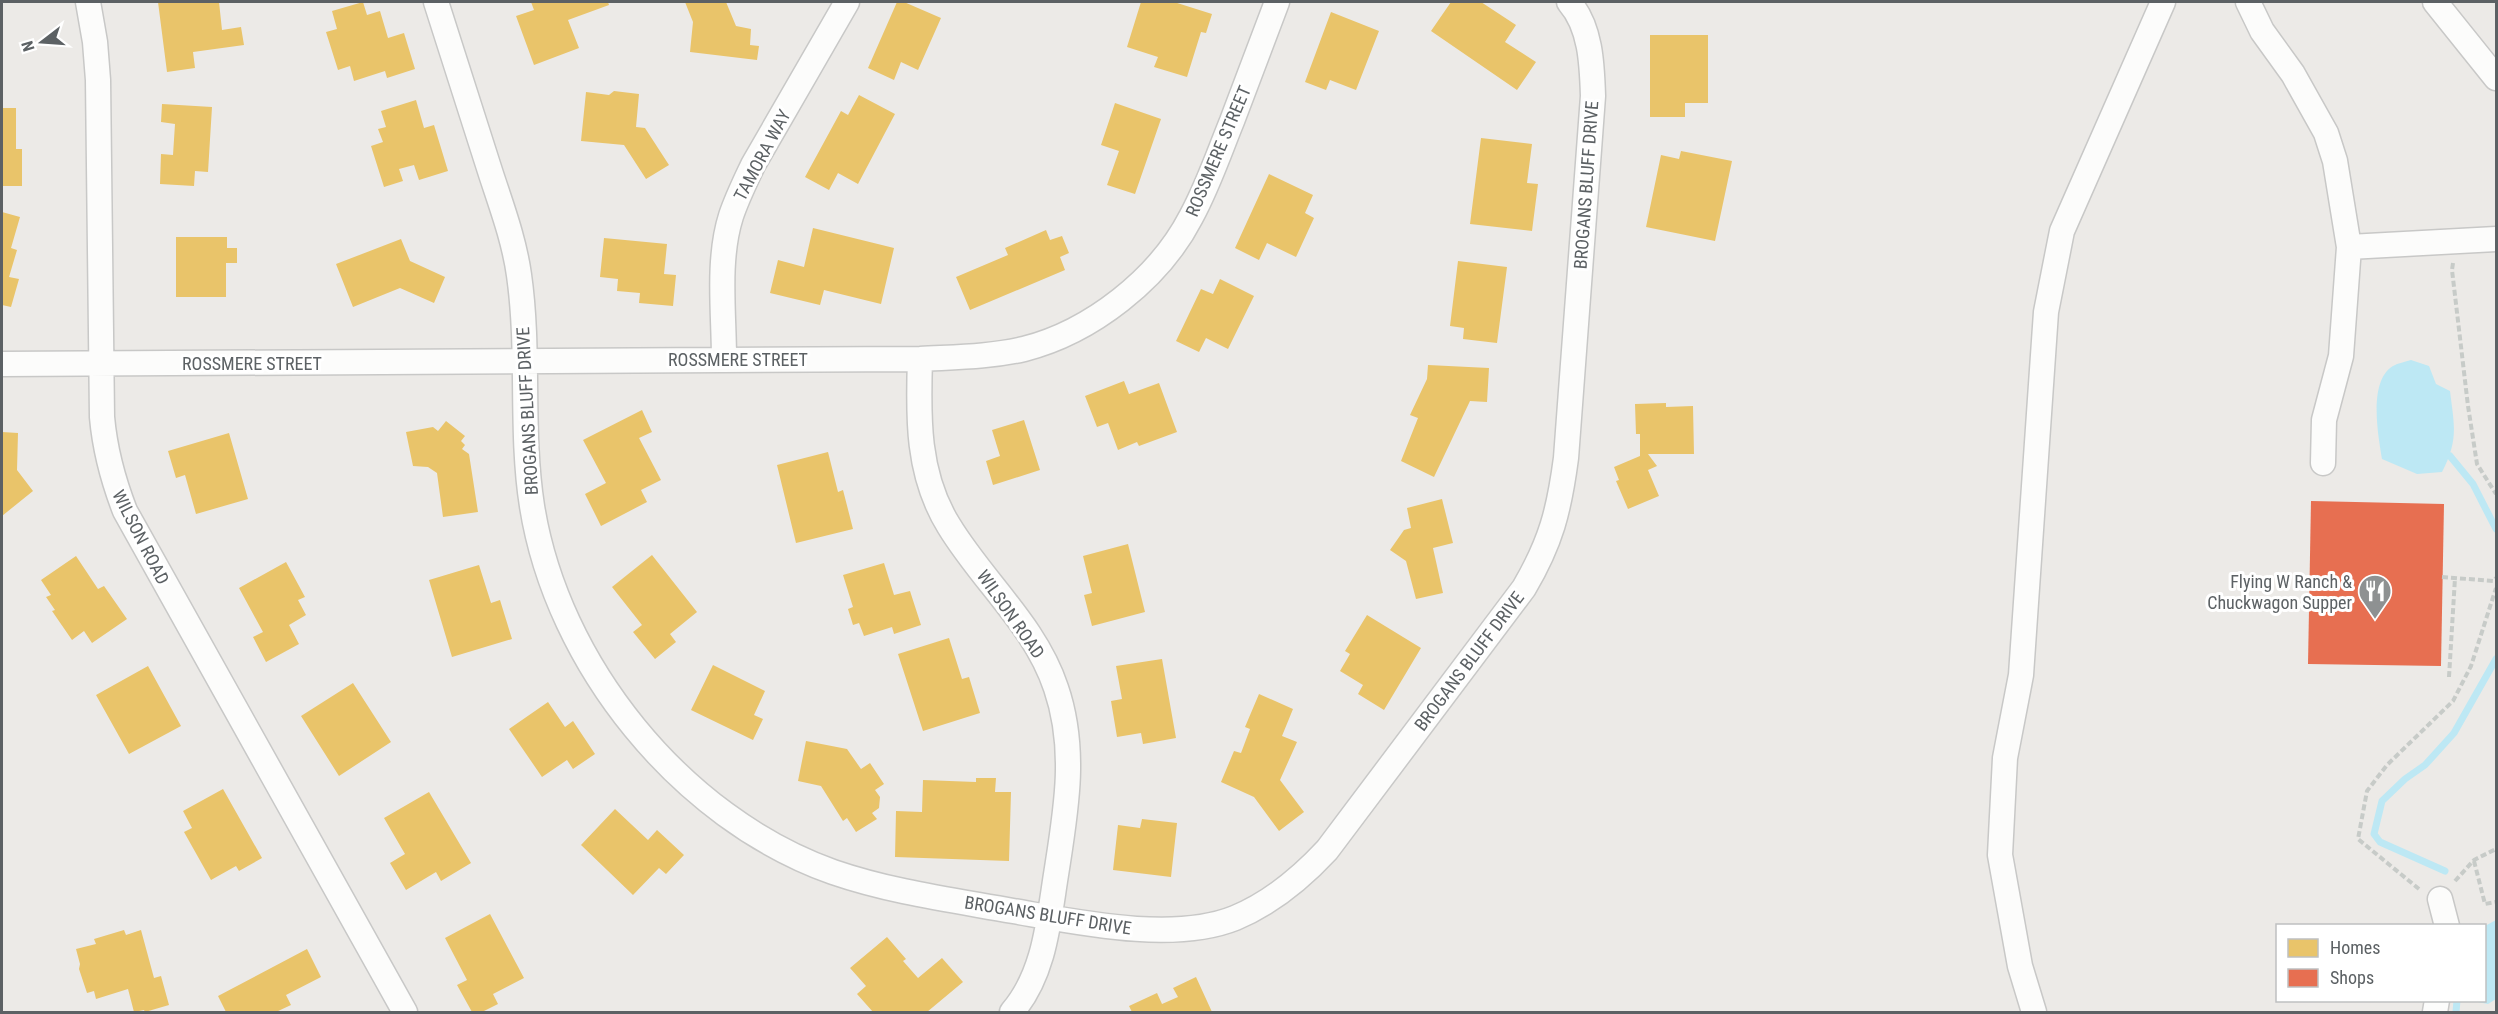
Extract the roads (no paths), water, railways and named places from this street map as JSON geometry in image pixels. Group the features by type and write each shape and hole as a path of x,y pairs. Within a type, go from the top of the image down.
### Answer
{"street":[{"name":"WILSON ROAD","path":"88,2 95,42 98,80 102,417 105,450 114,483 125,511 399,1011"},
{"name":"BROGANS BLUFF DRIVE","path":"436,2 513,244 522,306 526,466 533,512 557,594 595,672 617,706 646,741 686,782 718,808 777,847 830,871 891,890 1049,917 1142,929 1175,929 1232,919 1280,893 1307,872 1327,850 1524,588 1542,557 1554,527 1561,498 1566,458 1593,96 1592,62 1587,42 1569,2"},
{"name":"TAMORA WAY","path":"724,359 724,252 730,218 753,165 847,2"},
{"name":"ROSSMERE STREET","path":"2,364 920,359 995,355 1052,340 1087,322 1141,281 1167,254 1191,219 1212,173 1276,2"},
{"path":"2034,1012 2020,966 2000,855 2005,758 2021,675 2046,312 2062,231 2163,2"},
{"path":"2248,2 2262,31 2293,74 2326,133 2335,161 2349,247 2341,356 2324,420 2323,463"},
{"path":"2435,2 2496,78"},
{"path":"2349,247 2496,239"},
{"name":"WILSON ROAD","path":"920,359 918,423 922,451 937,504 961,544 1016,614 1033,640 1056,687 1063,713 1069,768 1068,797 1049,917 1033,982 1012,1012"},
{"path":"2440,899 2446,924"}],"water":[{"path":"2411,360 2429,366 2436,384 2450,391 2454,432 2451,450 2442,472 2417,474 2382,459 2377,423 2377,396 2380,383 2385,373 2393,366"},
{"path":"2496,920 2496,999 2488,1004 2478,1002 2486,1002 2486,925"}],"waterway":[{"path":"2450,456 2473,484 2496,529"},
{"path":"2445,871 2380,842 2374,834 2382,801 2405,779 2425,765 2454,733 2496,659"},
{"path":"2456,1012 2457,1002"}],"place":[{"name":"Flying W Ranch & Chuckwagon Supper","path":"2375,620"}]}
